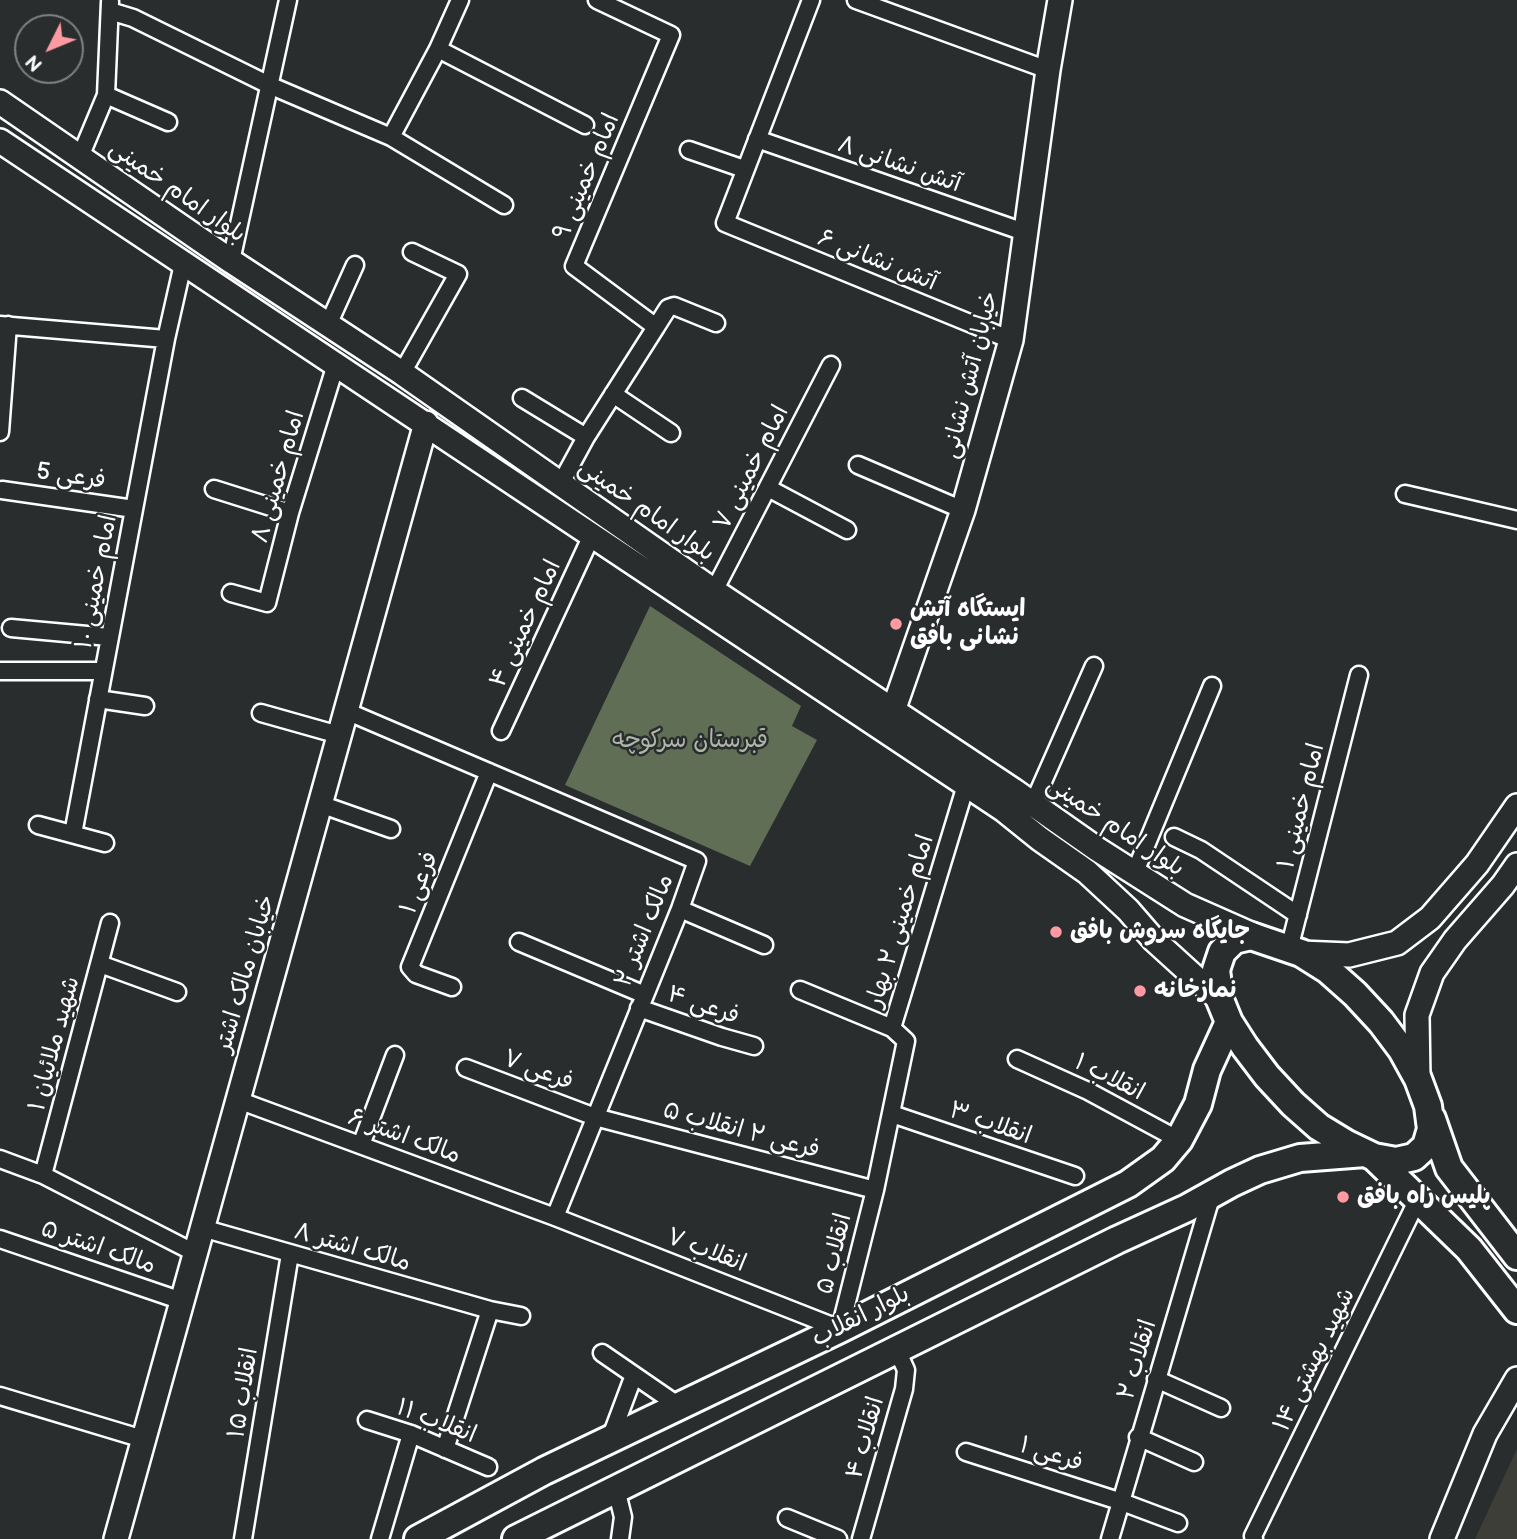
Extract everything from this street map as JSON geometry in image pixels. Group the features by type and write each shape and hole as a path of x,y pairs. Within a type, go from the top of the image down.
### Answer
{"main road":[{"name":"خیابان آتش نشانی","path":"893,711 963,510 1011,340 1060,0"},
{"name":"بلوار امام خمینی","path":"0,102 561,483 714,591 745,625"},
{"name":"بلوار امام خمینی","path":"0,141 592,536 745,625 796,659 1087,872 1128,909 1154,940 1224,1011"},
{"name":"خیابان مالک اشتر","path":"116,1539 426,423"},
{"name":"بلوار امام خمینی","path":"796,659 893,711 1185,905 1287,948"},
{"path":"1287,948 1349,955 1397,943 1437,910 1477,864 1517,806"},
{"path":"1418,1079 1417,1015 1432,973 1462,931 1503,885 1517,864"},
{"path":"1437,910 1436,921 1442,929 1452,933 1462,931"},
{"path":"1517,1256 1449,1168 1418,1079 1402,1050 1355,994 1328,970 1287,948 1251,936 1234,940 1222,951 1216,970 1224,1011 1267,1076 1319,1127 1370,1155 1469,1249 1517,1310"},
{"name":"بلوار انقلاب","path":"418,1539 544,1471 840,1329 1128,1184 1163,1159 1179,1140 1198,1104 1224,1011"},
{"name":"بلوار انقلاب","path":"516,1539 1260,1170 1300,1158 1370,1155 1396,1161 1414,1157 1426,1146 1431,1129 1428,1106"},
{"path":"986,1255 978,1276 986,1289 1010,1294"},
{"path":"934,1280 957,1288 965,1304 955,1320"},
{"path":"1442,1539 1485,1434 1517,1379"}],"street":[{"path":"231,261 288,0"},
{"path":"391,137 438,49 460,0"},
{"name":"امام خمینی ۹","path":"597,0 620,5 671,35 574,266 656,327"},
{"path":"689,150 744,169 811,0"},
{"path":"856,0 1048,70"},
{"path":"80,157 106,95 110,5 269,85 391,137 504,205"},
{"path":"438,49 585,125"},
{"path":"106,95 168,122"},
{"name":"آتش نشانی ۸","path":"757,139 1027,233"},
{"name":"آتش نشانی ۶","path":"744,169 725,223 1011,340"},
{"path":"402,373 458,274 411,252"},
{"name":"امام خمینی ۱۰","path":"73,834 166,339 183,264"},
{"path":"328,325 355,265"},
{"path":"561,483 586,437 668,309 674,306 716,323"},
{"path":"0,432 4,325 166,339"},
{"name":"امام خمینی ۸","path":"231,593 267,603 290,513 336,364"},
{"name":"امام خمینی ۷","path":"714,591 831,365"},
{"path":"613,394 671,433"},
{"path":"522,398 586,437"},
{"path":"858,466 963,510"},
{"path":"768,488 847,530"},
{"path":"214,489 290,513"},
{"name":"فرعی 5","path":"2,490 134,509"},
{"path":"1405,494 1517,520"},
{"name":"امام خمینی ۴","path":"501,731 592,536"},
{"path":"10,628 109,637"},
{"path":"1034,804 1094,666"},
{"path":"0,671 103,671"},
{"name":"امام خمینی ۱","path":"1287,948 1298,915 1359,675"},
{"path":"1135,872 1212,686"},
{"path":"98,699 145,706"},
{"name":"مالک اشتر ۲","path":"346,711 697,860 680,909 555,1217"},
{"path":"261,713 340,735"},
{"name":"فرعی ۱","path":"452,987 416,974 411,968 489,772"},
{"name":"امام خمینی ۲ بهار","path":"875,1190 906,1041 892,1028 966,785"},
{"path":"320,804 391,829"},
{"path":"38,825 105,843"},
{"path":"1174,837 1201,850 1298,915"},
{"path":"680,909 764,945"},
{"name":"شهید ملائیان ۱","path":"43,1175 110,923"},
{"name":"فرعی ۴","path":"519,942 722,1037 754,1046"},
{"path":"100,964 177,992"},
{"path":"800,990 892,1028"},
{"path":"361,1145 395,1055"},
{"name":"انقلاب ۱","path":"1017,1059 1088,1091 1179,1140"},
{"name":"فرعی ۷","path":"466,1068 595,1117"},
{"name":"مالک اشتر ۶","path":"238,1100 555,1217"},
{"name":"انقلاب ۳","path":"892,1114 1075,1176"},
{"name":"فرعی ۲ انقلاب ۵","path":"595,1117 875,1190"},
{"path":"0,1158 43,1175 195,1253"},
{"name":"انقلاب ۵","path":"840,1329 875,1190"},
{"name":"انقلاب ۲","path":"1110,1539 1212,1194"},
{"name":"شهید بهشتی ۱۴","path":"1254,1539 1253,1536 1417,1201"},
{"name":"انقلاب ۷","path":"555,1217 840,1329"},
{"name":"مالک اشتر ۸","path":"202,1227 490,1310 521,1315"},
{"name":"مالک اشتر ۵","path":"0,1239 182,1301"},
{"name":"انقلاب ۱۵","path":"243,1539 290,1254"},
{"path":"444,1449 490,1310"},
{"name":"انقلاب ۴","path":"861,1539 904,1389 906,1370 897,1350"},
{"path":"603,1353 679,1406"},
{"path":"610,1439 634,1375"},
{"path":"1156,1379 1221,1408"},
{"path":"0,1396 143,1439"},
{"name":"انقلاب ۱۱","path":"367,1420 411,1434 488,1467"},
{"path":"380,1539 411,1434"},
{"path":"1138,1437 1194,1462"},
{"name":"فرعی ۱","path":"966,1452 1122,1502 1178,1523"},
{"path":"616,1489 623,1517 620,1539"},
{"path":"787,1518 838,1539"}],"shaded area":[{"path":"1517,1449 1517,1539 1475,1539"}],"green space":[{"name":"قبرستان سرکوچه","path":"650,606 801,706 792,726 817,740 750,866 565,785"}],"place":[{"name":"ایستگاه آتش نشانی بافق","path":"896,624"},
{"name":"جایگاه سروش بافق","path":"1056,932"},
{"name":"نمازخانه","path":"1140,991"},
{"name":"پلیس راه بافق","path":"1343,1197"}]}
